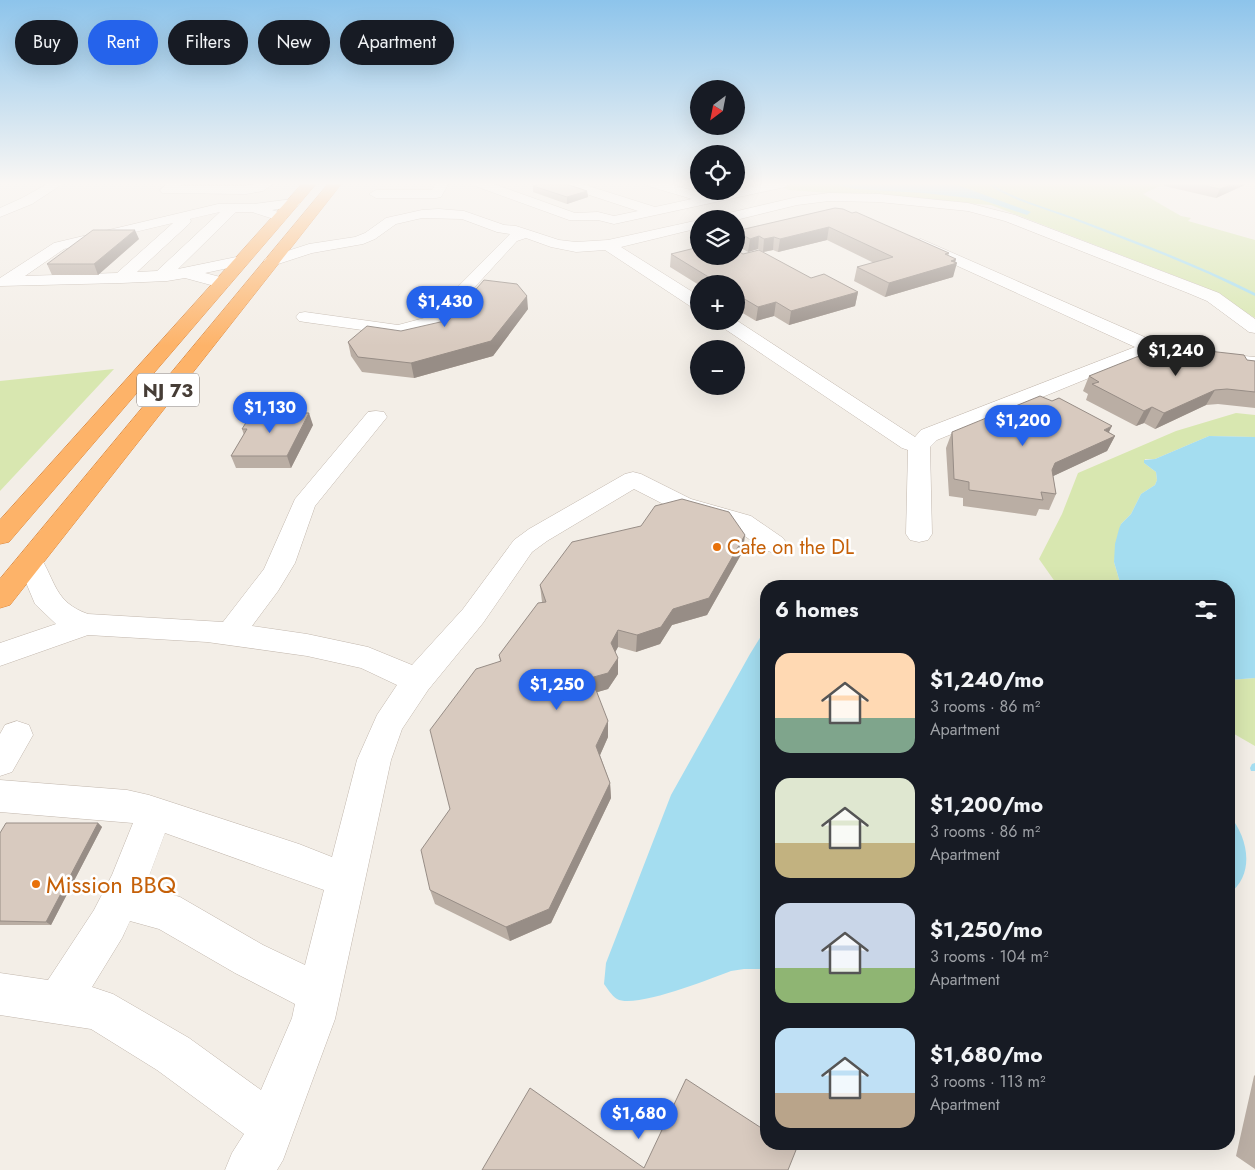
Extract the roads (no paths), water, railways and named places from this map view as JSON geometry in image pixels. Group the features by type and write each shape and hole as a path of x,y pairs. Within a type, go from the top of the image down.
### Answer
{"highway":[{"name":"NJ 73","path":"0,536 262,238"},
{"name":"NJ 73","path":"0,598 291,238"}],"street":[{"path":"3,282 59,246 94,238"},
{"path":"121,278 166,238"},
{"path":"162,276 202,238"},
{"path":"308,238 335,238"},
{"path":"272,261 309,249 358,241 366,238"},
{"path":"305,317 398,330 434,321 513,238"},
{"path":"539,238 566,246 587,247 608,245 640,238"},
{"path":"907,238 1169,355"},
{"path":"1061,238 1194,289 1213,298 1255,328"},
{"path":"608,245 690,298"},
{"path":"8,262 49,253"},
{"path":"3,282 162,276 241,261"},
{"path":"185,273 222,283"},
{"path":"739,330 910,443 919,446"},
{"path":"918,534 919,446 929,435 1136,352 1255,363"},
{"path":"230,634 264,592 279,569 288,550 298,515 304,504 376,417"},
{"path":"249,1170 266,1143 286,1085 313,1019 374,760 388,724 417,681 473,616 523,546 538,535 633,479 682,504 742,522 774,544"},
{"path":"30,561 45,597 68,617 87,624 230,634 307,645 368,658 417,681"},
{"path":"0,655 87,624"},
{"path":"0,796 127,806 155,813 299,862 346,881"},
{"path":"58,1002 108,924 120,900 155,813"},
{"path":"120,900 166,911 249,959 319,994"},
{"path":"0,994 98,1009 173,1054 272,1126"}],"water":[{"path":"1209,436 1255,437 1255,678 1235,680 1235,580 1119,580 1114,562 1115,544 1119,529 1121,524 1131,514 1141,494 1155,485 1157,480 1156,472 1144,463 1144,460 1155,459"},
{"path":"760,638 760,969 731,971 655,997 626,1001 617,999 604,984 606,963 671,795"},
{"path":"1235,823 1245,845 1246,856 1246,867 1243,877 1235,888"}],"waterway":[{"path":"1123,238 1211,273 1255,295"}],"place":[{"name":"Cafe on the DL","path":"717,547"},
{"name":"Mission BBQ","path":"36,884"}]}
